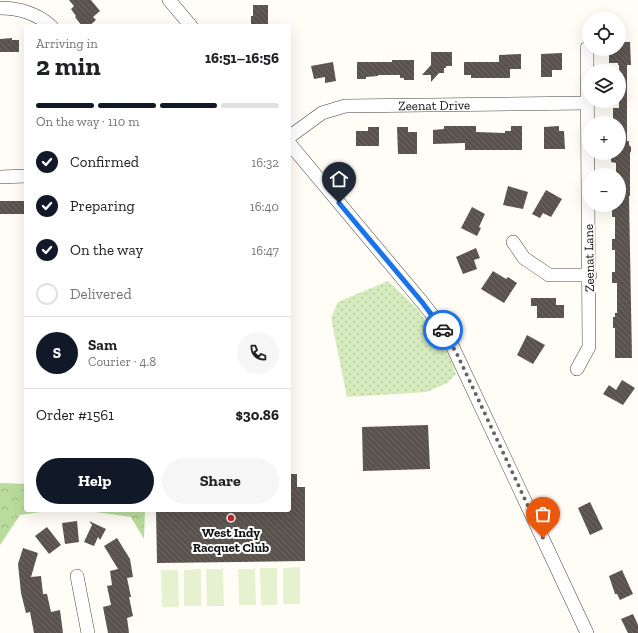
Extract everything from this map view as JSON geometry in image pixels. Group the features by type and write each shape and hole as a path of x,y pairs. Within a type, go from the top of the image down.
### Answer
{"street":[{"path":"169,0 189,24"},
{"path":"0,8 10,8 29,12 42,18 49,24"},
{"name":"Zeenat Drive","path":"291,135 322,113 344,106 582,103"},
{"name":"Zeenat Lane","path":"577,369 589,347 590,275 587,108"},
{"path":"291,145 422,302 450,341 587,633"},
{"path":"0,177 24,176"},
{"path":"513,242 524,258 549,275 590,275"},
{"path":"77,576 88,633"}],"green space":[{"path":"388,281 417,308 450,357 456,374 447,383 427,392 347,397 331,318 338,302"},
{"path":"0,483 24,484 24,512 40,512 20,515 0,545"},
{"path":"95,512 145,512 144,539 131,517"},
{"path":"300,567 300,604 283,604 283,568"},
{"path":"260,568 277,568 277,605 261,605"},
{"path":"201,569 201,606 184,606 184,570"},
{"path":"206,569 223,569 224,606 207,606"},
{"path":"238,569 255,569 256,605 239,605"},
{"path":"161,570 178,570 179,607 162,607"}],"building":[{"path":"69,0 91,0 100,11 93,17 96,20 91,24 80,24 71,9 74,6"},
{"path":"253,5 268,5 268,24 251,24 251,16 253,16"},
{"path":"12,38 12,40 19,40 19,52 0,52 0,39"},
{"path":"626,42 630,42 631,65 627,65 627,141 629,141 629,145 631,147 629,196 632,358 615,358 615,328 613,328 613,317 615,317 615,313 617,313 617,283 612,283 612,272 615,272 615,250 612,250 612,239 615,239 615,217 612,217 612,212 626,212 626,168 616,168 616,163 611,162 611,160 626,160 626,116 613,116 613,108 626,108 626,64 609,63 609,56 626,56"},
{"path":"431,52 452,52 452,66 446,66 446,68 444,68 444,73 439,73 431,82 431,75 422,75 431,65"},
{"path":"562,53 562,70 552,70 552,77 541,77 541,54"},
{"path":"521,54 521,69 510,69 510,78 471,78 471,75 464,75 464,62 499,62 499,55"},
{"path":"392,60 414,60 414,80 404,80 404,78 400,78 400,75 378,75 366,77 366,79 357,79 357,62 392,62"},
{"path":"333,62 336,81 325,83 325,77 314,79 311,66"},
{"path":"444,126 476,126 476,132 505,133 505,131 511,131 511,126 522,126 522,150 465,150 465,143 433,144 433,130 444,129"},
{"path":"559,126 559,131 564,131 565,149 544,149 544,127"},
{"path":"368,127 379,127 379,146 356,146 356,131 368,131"},
{"path":"397,127 408,127 408,132 417,132 417,154 398,154"},
{"path":"508,186 528,192 523,209 503,205"},
{"path":"546,190 562,199 551,217 543,213 540,218 532,214"},
{"path":"0,201 24,201 24,214 0,214"},
{"path":"472,207 485,214 477,236 461,228"},
{"path":"476,248 480,258 474,260 477,269 463,274 456,257"},
{"path":"493,271 506,279 508,277 517,283 504,303 481,289"},
{"path":"531,298 556,298 556,305 564,305 564,318 537,318 537,306 531,306"},
{"path":"527,335 545,345 533,364 517,355"},
{"path":"622,380 635,388 623,405 603,394 609,385 616,390"},
{"path":"428,425 430,469 363,471 362,427"},
{"path":"291,474 297,474 297,487 305,487 305,561 157,563 156,512 291,512"},
{"path":"590,502 603,529 590,535 578,508"},
{"path":"77,521 79,542 65,544 62,523"},
{"path":"89,521 106,529 100,540 98,537 94,546 84,542 92,525"},
{"path":"47,527 61,545 49,554 35,536"},
{"path":"117,538 130,559 133,577 127,578 133,616 127,618 129,633 108,633 103,607 111,605 107,586 112,585 110,571 118,569 104,546"},
{"path":"23,548 38,553 31,577 41,576 43,594 47,594 51,612 60,610 63,633 34,633 30,612 26,613 21,593 18,564"},
{"path":"622,570 633,594 620,600 617,594 615,594 609,576"},
{"path":"633,614 638,625 638,633 628,633 621,619"}],"way so far":[{"path":"443,330 457,354 543,538"}],"place":[{"name":"West Indy Racquet Club","path":"231,518"}],"route":[{"path":"339,203 419,298 443,330"}]}
